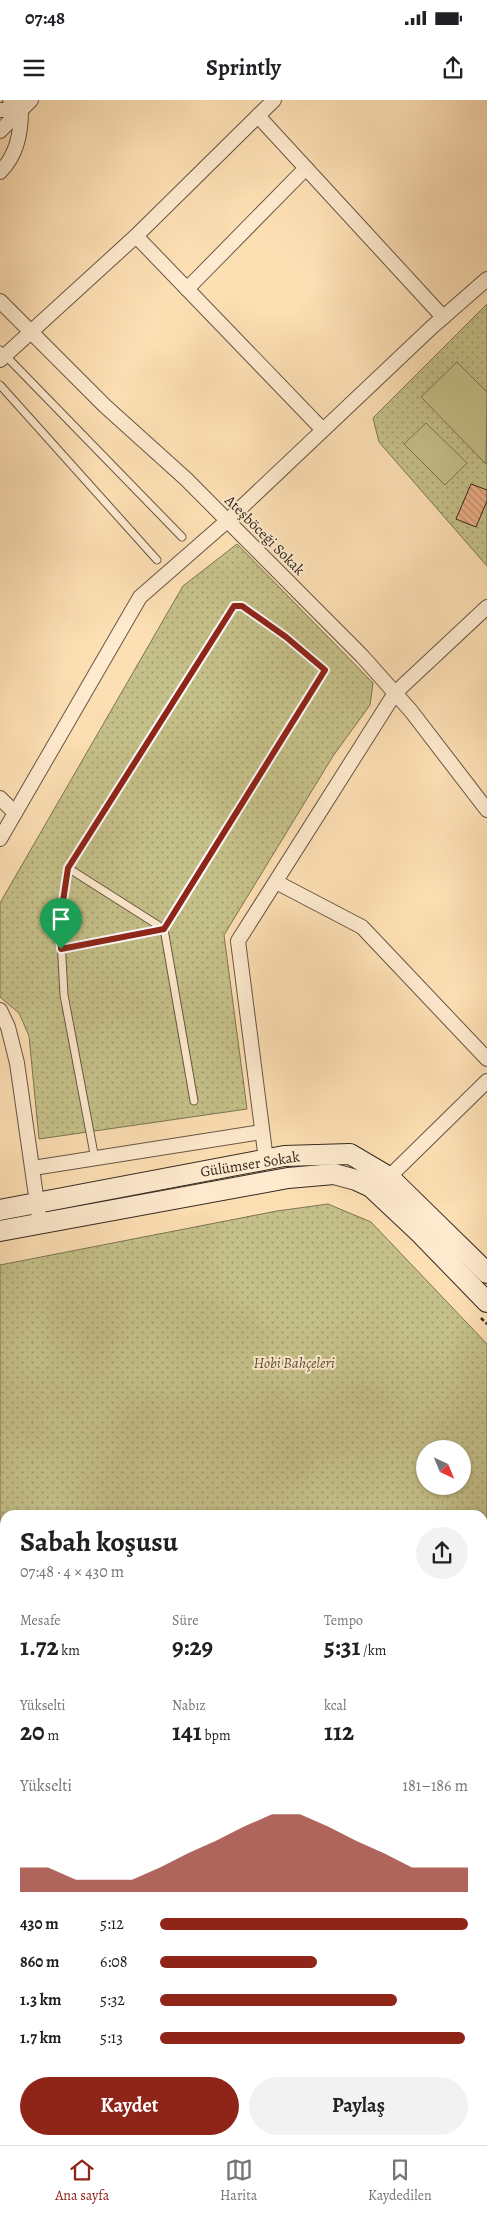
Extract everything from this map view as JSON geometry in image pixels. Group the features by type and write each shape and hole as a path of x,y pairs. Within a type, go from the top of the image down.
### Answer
{"street":[{"path":"0,172 13,154 21,127 21,110 10,100"},
{"path":"0,131 31,100"},
{"path":"2,355 136,236 274,100"},
{"path":"0,110 21,110"},
{"path":"258,116 443,317"},
{"path":"187,289 306,168"},
{"path":"136,236 323,430"},
{"path":"0,839 140,597 227,521 443,317 487,279"},
{"name":"Ateşböceği Sokak","path":"0,301 105,406 186,478 362,656 395,693 487,810"},
{"path":"266,1160 238,941 395,693 486,609"},
{"path":"0,798 15,813"},
{"path":"276,882 362,927 487,1058"},
{"path":"0,1010 8,1027 17,1062 40,1224"},
{"path":"389,1177 487,1081"},
{"path":"33,1168 262,1132"},
{"name":"Gülümser Sokak","path":"0,1210 284,1156 350,1154 389,1177 487,1273"},
{"path":"0,1231 288,1178 334,1174 356,1180 371,1187 420,1233 484,1310"}],"lane":[{"path":"2,355 182,537"},
{"path":"0,385 157,560"},
{"path":"95,1159 64,995 60,921 68,868 234,606 242,606 286,637 325,670 164,929 194,1101"},
{"path":"68,868 164,929"},
{"path":"61,949 164,929"}],"path":[{"path":"484,1310 487,1324"}],"green space":[{"path":"487,304 487,566 379,442 373,418"},
{"path":"457,362 487,392 486,464 421,397"},
{"path":"426,423 467,463 445,485 404,444"},
{"path":"237,544 373,683 370,705 333,756 224,935 247,1109 39,1139 29,1036 19,1013 0,997 0,903 183,586"},
{"name":"Hobi Bahçeleri","path":"328,1204 371,1222 487,1344 487,1510 0,1510 0,1265 277,1211"}],"building":[{"path":"471,484 487,490 487,501 476,527 456,519"}],"route":[{"path":"234,606 242,606 286,637 325,670 164,929 61,949 60,921 68,868 234,606"}]}
